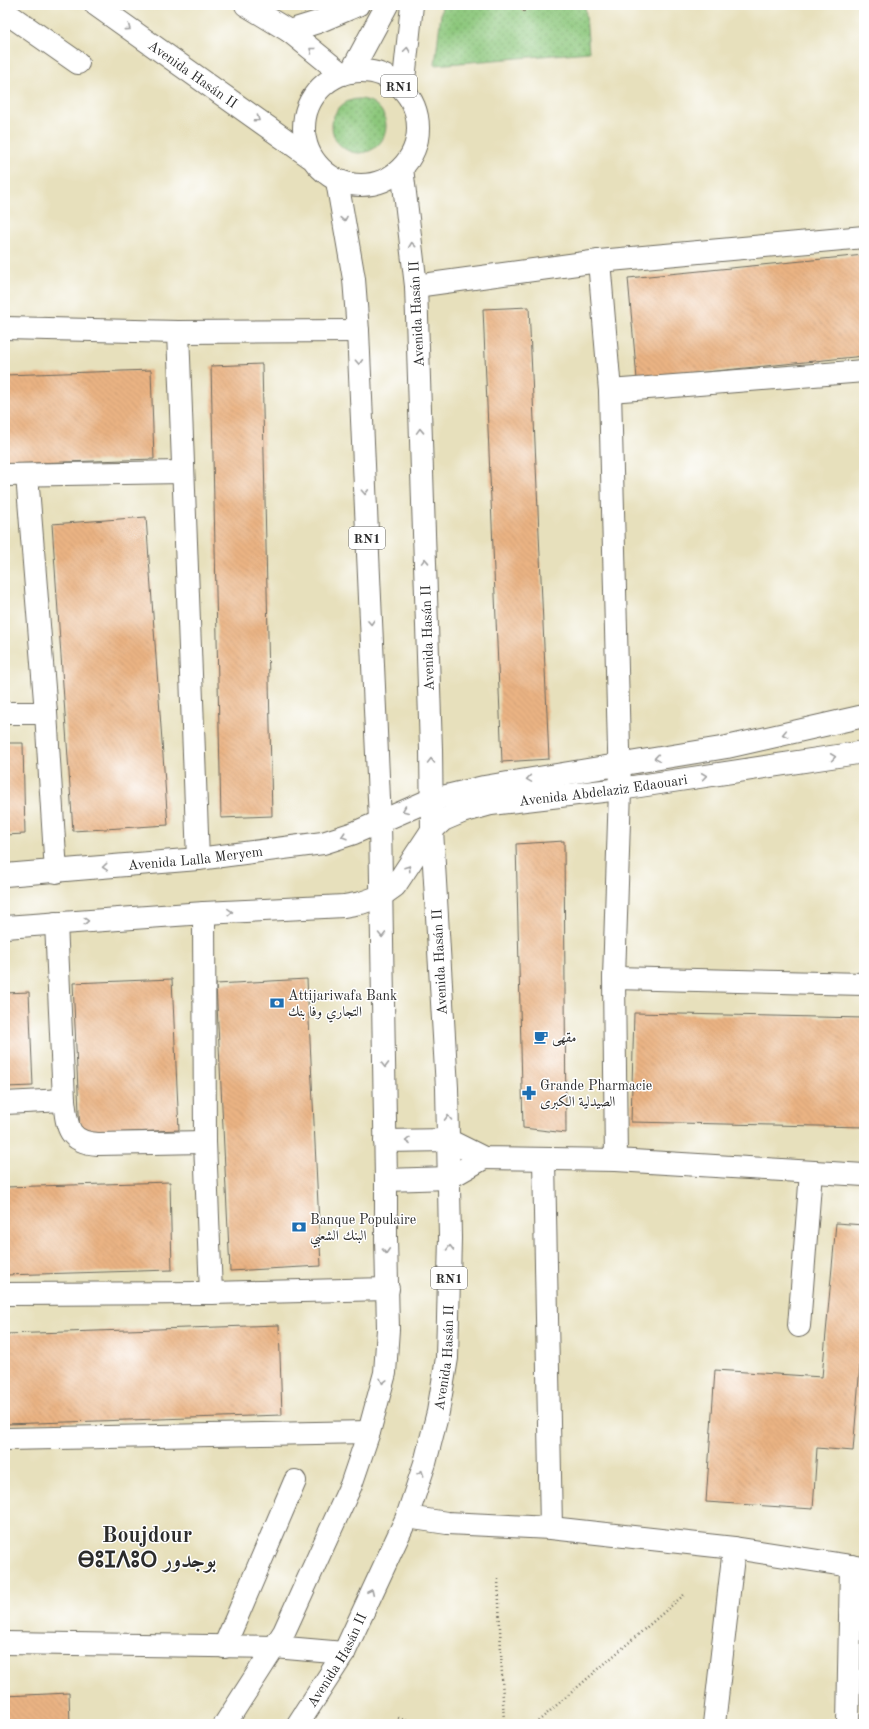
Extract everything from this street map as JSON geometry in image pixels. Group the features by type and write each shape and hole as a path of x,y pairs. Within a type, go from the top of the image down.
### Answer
{"street":[{"name":"Avenida Hasán II","path":"96,5 310,157"},
{"path":"246,5 289,31 347,73 387,5"},
{"path":"289,31 318,22 358,5"},
{"path":"403,89 412,5"},
{"path":"5,12 78,63"},
{"name":"RN1","path":"365,71 379,74 392,80 403,89 416,111 418,126 416,141 411,155 402,168 388,178 372,185 354,185 337,181 322,171 310,157 304,141 303,124 307,108 315,93 327,82 347,73 365,71"},
{"name":"Avenida Hasán II","path":"298,1724 344,1652 407,1517 425,1463 436,1419 448,1358 450,1238 447,1088 430,800 431,741 416,286 402,168"},
{"name":"RN1","path":"225,1724 284,1632 348,1492 369,1432 385,1373 388,1329 388,1288 380,821 358,331 354,279 337,181"},
{"path":"416,286 600,261 864,238"},
{"path":"600,261 610,390 620,789 614,978 616,1160"},
{"path":"5,328 178,332 358,331"},
{"path":"178,332 198,859"},
{"path":"610,390 864,371"},
{"path":"5,476 183,472"},
{"path":"27,475 46,713 56,872"},
{"path":"5,713 46,713"},
{"name":"Avenida Abdelaziz Edaouari","path":"380,821 430,800 484,787 727,747 864,716"},
{"name":"Avenida Abdelaziz Edaouari","path":"381,896 395,886 432,830 443,820 462,812 491,804 620,789 864,752"},
{"name":"Avenida Lalla Meryem","path":"5,875 56,872 198,859 323,843 380,821"},
{"path":"5,927 204,913 344,906 361,903 381,896"},
{"path":"204,913 205,1142 211,1292"},
{"path":"56,923 64,1100 67,1127 72,1135 87,1144 205,1142"},
{"path":"614,978 864,984"},
{"path":"5,1102 64,1100"},
{"path":"385,1141 448,1140 484,1158 616,1160 864,1175"},
{"path":"386,1180 449,1178 484,1158"},
{"path":"544,1160 550,1528"},
{"path":"799,1326 811,1172"},
{"path":"5,1294 211,1292 388,1288"},
{"path":"5,1438 369,1432"},
{"path":"224,1647 294,1481"},
{"path":"407,1517 447,1523 550,1528 734,1548 858,1567 848,1724"},
{"path":"714,1724 734,1548"},
{"path":"5,1642 275,1647 344,1652"}],"path":[{"path":"498,1579 504,1724"},
{"path":"535,1724 685,1594"},
{"path":"398,1718 417,1724"}],"green space":[{"path":"442,5 585,5 589,52 435,65"},
{"path":"354,99 364,99 374,103 382,111 386,121 386,131 382,141 374,149 364,153 354,153 344,149 336,141 332,131 332,121 336,111 344,103"}],"building":[{"path":"517,5 529,5 524,12"},
{"path":"864,255 864,356 637,379 628,278"},
{"path":"529,307 549,759 502,762 483,309"},
{"path":"262,364 272,816 221,818 211,366"},
{"path":"151,370 154,459 5,464 5,375"},
{"path":"146,517 168,825 73,831 52,524"},
{"path":"5,743 23,743 25,834 5,835"},
{"path":"564,841 566,1133 523,1128 516,844"},
{"path":"172,979 179,1130 80,1134 73,983"},
{"path":"307,979 321,1266 230,1271 216,984"},
{"path":"29,992 33,1086 5,1087 5,993"},
{"path":"634,1013 864,1018 864,1127 631,1122"},
{"path":"170,1182 172,1270 5,1275 5,1187"},
{"path":"836,1223 864,1225 864,1317 853,1451 817,1448 813,1509 706,1502 715,1370 822,1377"},
{"path":"279,1325 282,1415 5,1424 5,1334"},
{"path":"69,1693 70,1724 5,1724 5,1696"}],"place":[{"name":"Attijariwafa Bank التجاري وفا بنك","path":"277,1003"},
{"name":"مقهى","path":"541,1037"},
{"name":"Grande Pharmacie الصيدلية الكبرى","path":"529,1093"},
{"name":"Banque Populaire البنك الشعبي","path":"299,1227"}],"district":[{"name":"Boujdour ⴱⵓⵊⴷⵓⵔ بوجدور","path":"147,1546"}]}
